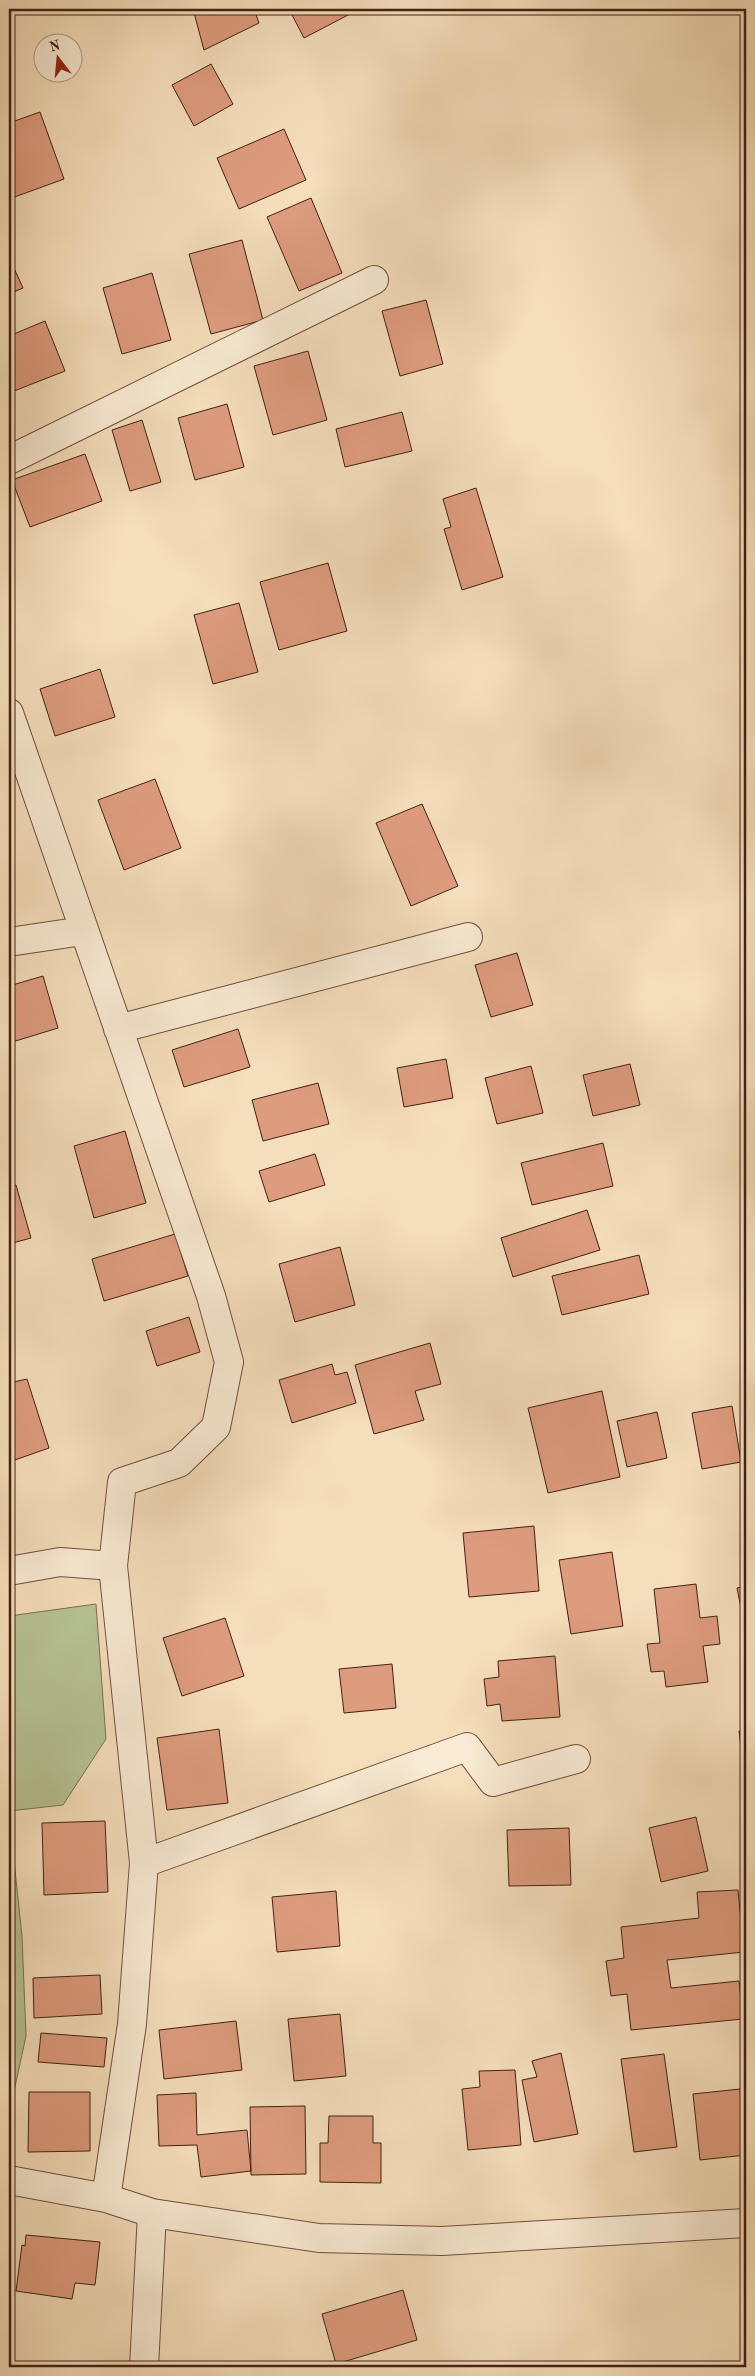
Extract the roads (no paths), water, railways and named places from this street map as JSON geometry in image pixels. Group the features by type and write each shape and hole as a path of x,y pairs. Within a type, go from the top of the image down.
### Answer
{"street":[{"path":"9,460 374,280"},
{"path":"9,713 211,1296 228,1362 216,1427 179,1463 122,1482 113,1566 144,1863 132,2024 106,2198"},
{"path":"9,942 83,931"},
{"path":"118,1029 468,938"},
{"path":"9,1571 60,1562 113,1566"},
{"path":"144,1863 467,1747 493,1782 576,1759"},
{"path":"9,2180 106,2198 152,2213 319,2238 442,2241 746,2223"},
{"path":"144,2367 152,2213"}]}
